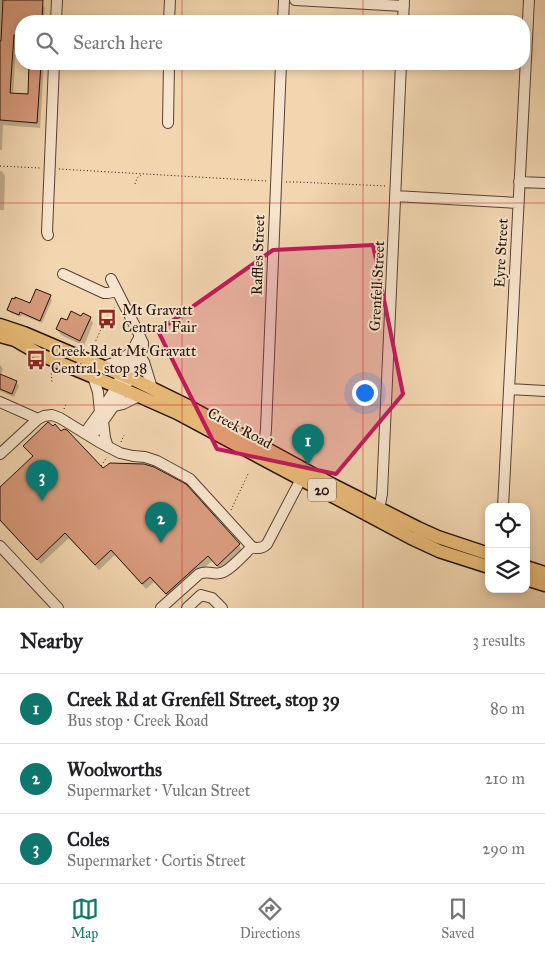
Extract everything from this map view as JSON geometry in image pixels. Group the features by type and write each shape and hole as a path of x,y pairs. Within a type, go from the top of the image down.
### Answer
{"main road":[{"name":"Creek Road","path":"0,325 24,333 103,367 140,396 177,413 411,538 485,566"},
{"name":"Creek Road","path":"0,336 15,340 41,355 93,376 152,388 380,509 438,537 485,553"},
{"path":"530,568 545,573"},
{"path":"530,580 545,585"}],"street":[{"path":"56,15 57,0"},
{"path":"169,15 170,0"},
{"path":"283,15 284,0"},
{"path":"295,0 404,3"},
{"name":"Eyre Street","path":"528,15 529,0"},
{"path":"48,235 54,70"},
{"path":"168,123 169,70"},
{"name":"Raffles Street","path":"261,446 265,438 266,429 281,70"},
{"name":"Grenfell Street","path":"380,509 401,70"},
{"name":"Eyre Street","path":"503,503 525,70"},
{"path":"519,182 545,183"},
{"path":"396,191 518,203"},
{"path":"63,274 104,293 117,291"},
{"path":"88,435 102,417 123,382 136,354 139,338 137,330 111,279"},
{"path":"103,367 136,354"},
{"path":"136,354 144,362 152,388"},
{"path":"93,376 98,392 105,438 111,451"},
{"path":"115,406 123,382"},
{"path":"509,389 545,391"},
{"path":"102,417 115,406 140,396"},
{"path":"0,402 38,419"},
{"path":"0,454 38,419 52,415 68,422 111,451 145,457 190,479 252,546 256,548 264,547 267,544 301,479"},
{"path":"0,546 58,608"},
{"path":"161,608 199,574 205,571 220,573 227,570 252,546"},
{"path":"187,608 202,595 212,598 222,608"}],"path":[{"path":"0,166 268,181"},
{"path":"135,184 141,174"},
{"path":"286,182 396,191"},
{"path":"90,351 112,308 123,303"},
{"path":"101,466 124,435"},
{"path":"227,519 249,472"}],"highlighted area":[{"path":"373,245 403,394 336,474 217,449 158,331 273,250"}],"building":[{"path":"3,0 43,0 42,15 15,15 10,93 28,94 29,70 41,70 37,123 0,120"},
{"path":"36,289 51,295 40,321 20,312 19,315 7,310 12,298 15,299 15,297 30,303"},
{"path":"71,311 81,316 83,313 91,317 80,341 56,329 61,318 67,320"},
{"path":"0,374 17,381 12,394 0,389"},
{"path":"48,422 53,426 55,424 61,431 67,430 103,468 110,463 144,464 154,467 186,484 240,544 217,566 208,556 166,594 150,577 142,584 111,550 95,565 65,533 37,560 0,520 0,487 33,456 23,446"}],"place":[{"name":"Mt Gravatt Central Fair","path":"107,319"},
{"name":"Creek Rd at Mt Gravatt Central, stop 38","path":"36,360"},
{"name":"Creek Rd at Grenfell Street, stop 39","path":"308,465"},
{"name":"Coles","path":"42,501"},
{"name":"Woolworths","path":"161,543"}]}
